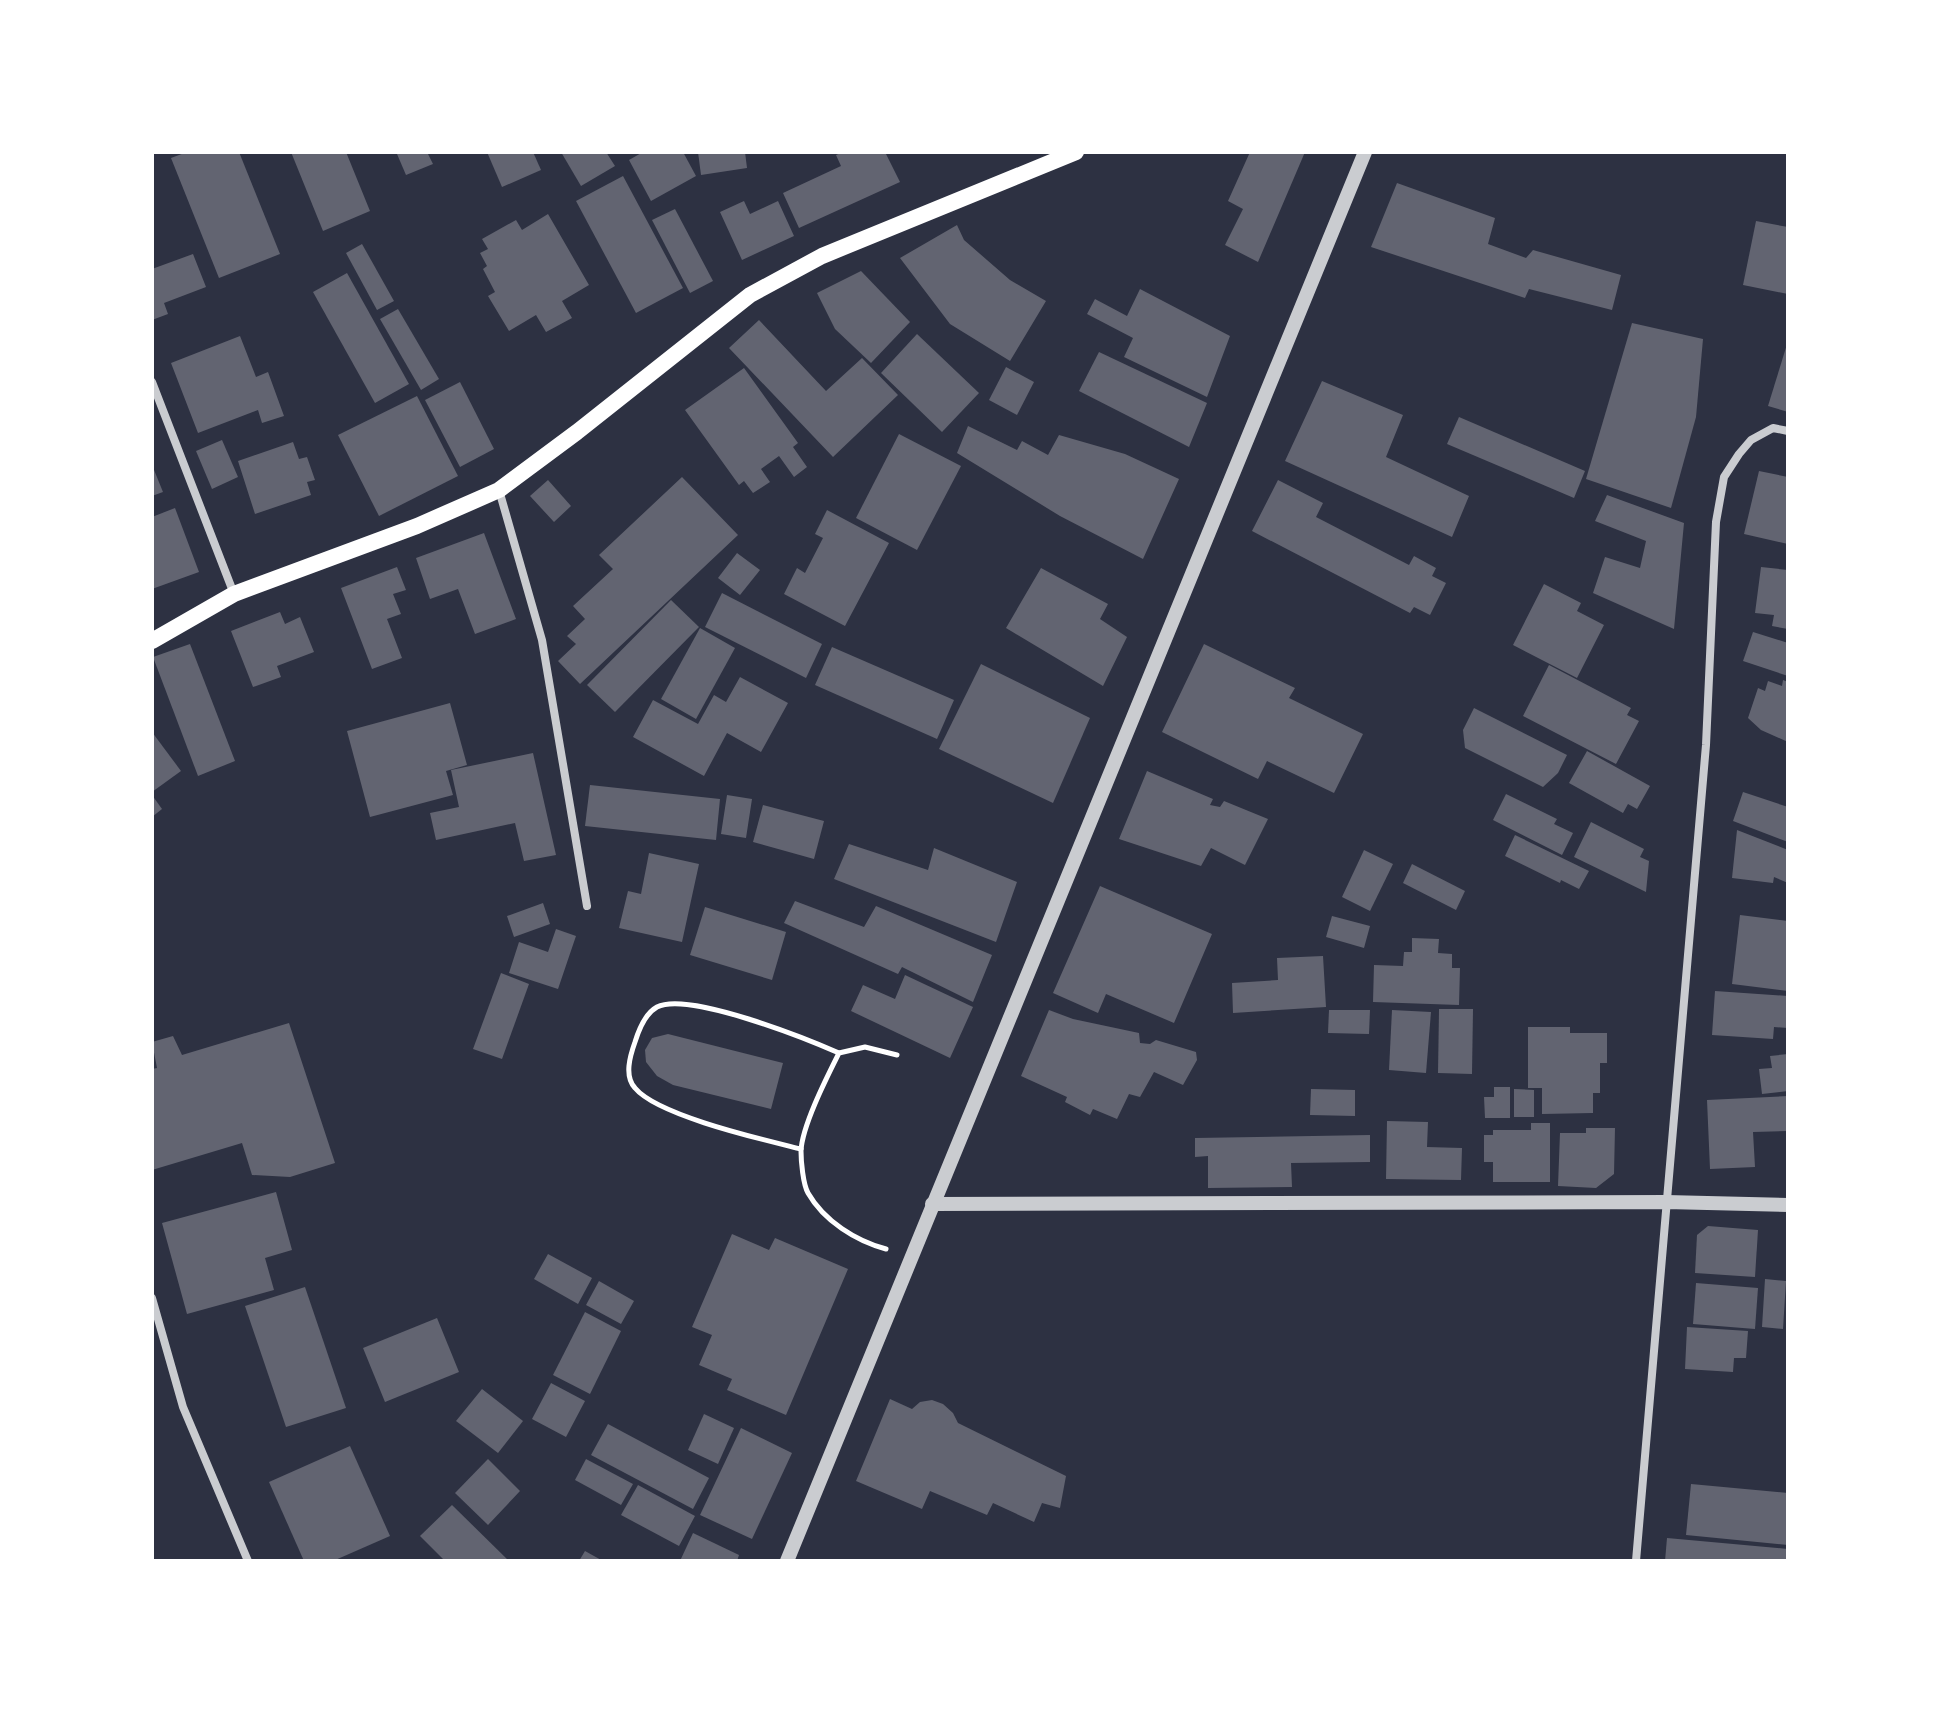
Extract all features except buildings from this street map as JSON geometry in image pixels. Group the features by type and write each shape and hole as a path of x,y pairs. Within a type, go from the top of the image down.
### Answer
{"main road":[{"path":"152,641 234,594 417,526 499,490 750,295 822,256 1076,152"}],"street":[{"path":"787,1561 1365,152"},
{"path":"152,382 234,594"},
{"path":"1636,1561 1706,745 1716,522 1724,477 1739,454 1751,440 1773,428 1788,431"},
{"path":"499,490 542,640 587,906"},
{"path":"932,1204 1666,1202 1788,1205"},
{"path":"152,1298 183,1407 248,1561"}],"path":[{"path":"801,1149 718,1128 653,1102 634,1088 628,1068 635,1040 649,1012 661,1005 690,1005 787,1030 839,1053 865,1047 897,1055"},
{"path":"839,1053 819,1094 801,1149 807,1191 835,1224 868,1244 910,1256"}]}
